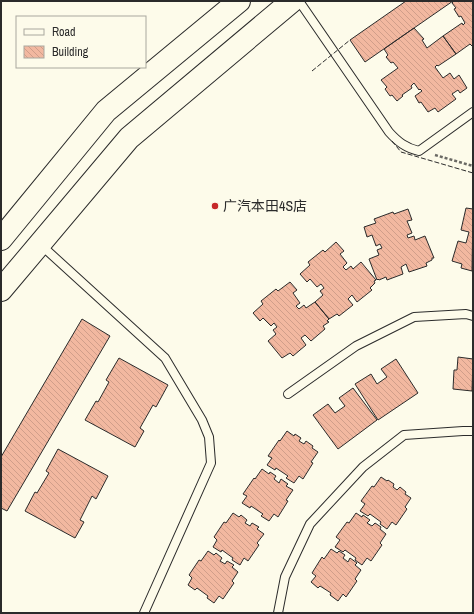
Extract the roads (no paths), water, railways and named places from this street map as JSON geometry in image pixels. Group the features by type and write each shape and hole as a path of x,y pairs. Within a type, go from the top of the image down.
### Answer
{"main road":[{"path":"1,239 106,111 239,1"},
{"path":"1,290 130,138 292,1"}],"lane":[{"path":"299,1 389,132 398,142 408,148 419,151 473,112"},
{"path":"40,244 165,358 202,420 209,437 211,463 144,613"},
{"path":"288,394 356,346 414,317 466,314 473,316"},
{"path":"278,613 285,577 310,524 363,467 404,435 473,431"}],"place":[{"name":"广汽本田4S店","path":"215,206"}]}
